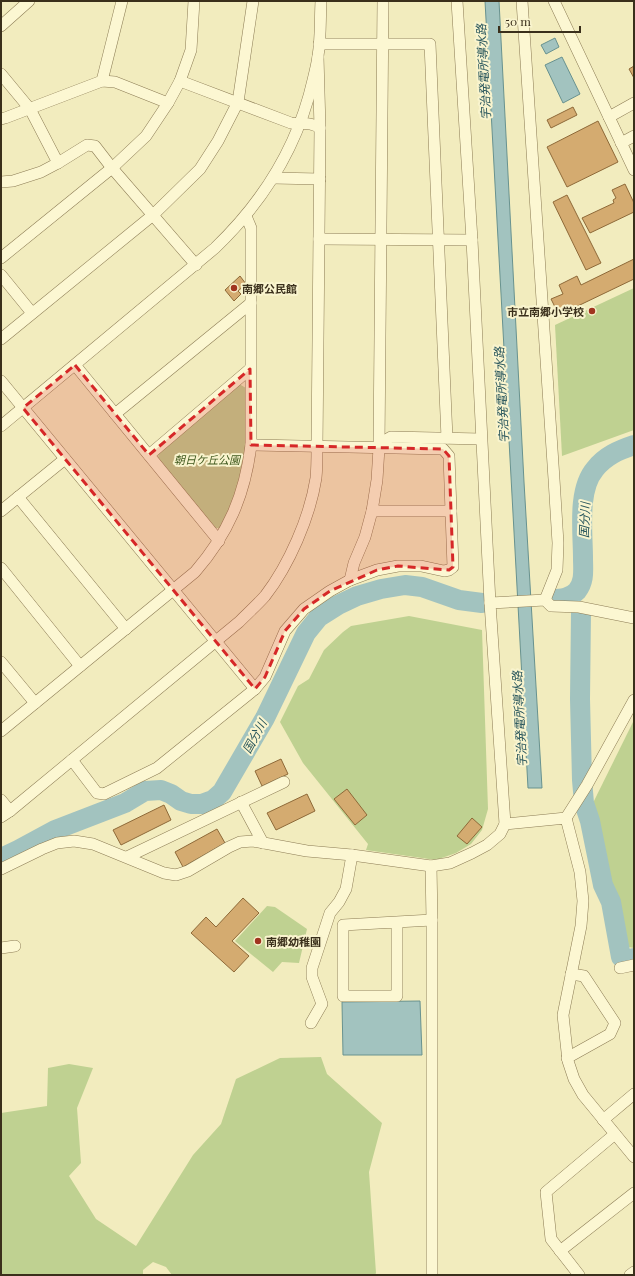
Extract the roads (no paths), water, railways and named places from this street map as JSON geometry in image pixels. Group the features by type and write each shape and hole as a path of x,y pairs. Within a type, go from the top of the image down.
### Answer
{"street":[{"path":"1,26 29,1"},
{"path":"102,81 122,1"},
{"path":"1,258 112,168 146,136 168,103 180,81 191,50 194,1"},
{"path":"1,339 152,215 200,169 218,141 238,102 253,1"},
{"path":"1,800 6,814 239,622 265,596 284,566 296,543 310,504 316,478 320,179 320,95 318,57 321,1"},
{"path":"350,580 354,563 365,537 372,511 377,480 379,448 382,1"},
{"path":"1,869 57,843 74,841 93,844 164,873 176,875 188,871 240,842 253,841 307,851 352,855 431,866 450,863 472,853 487,845 500,834 505,824 490,603 472,240 457,1"},
{"path":"522,1 558,543 557,570 545,600"},
{"path":"554,1 634,170"},
{"path":"319,44 430,44 447,438"},
{"path":"1,426 216,248 246,216 273,178 300,125 308,100 318,57"},
{"path":"1,74 30,109 58,163"},
{"path":"1,119 102,81 115,82 168,103"},
{"path":"180,81 291,123 300,125 307,123 314,124 320,128"},
{"path":"609,117 634,103"},
{"path":"621,143 634,136"},
{"path":"1,182 14,181 41,172 87,145 96,146 112,168 196,265"},
{"path":"273,178 320,179"},
{"path":"1,731 195,572 209,556 219,541 235,511 244,486 251,445 251,228 246,216"},
{"path":"319,239 472,240"},
{"path":"1,275 32,313"},
{"path":"115,414 251,303"},
{"path":"75,365 219,541"},
{"path":"148,455 250,369"},
{"path":"1,381 255,689"},
{"path":"379,448 384,441 391,438 481,439"},
{"path":"72,760 97,792 104,794 157,768 255,689 265,677 285,631 304,609 330,591 350,580 377,570 398,566 421,566 444,571 453,567 449,456 443,450 251,445"},
{"path":"1,511 65,458"},
{"path":"18,497 126,629"},
{"path":"372,511 451,511"},
{"path":"1,568 80,666"},
{"path":"490,603 545,600 552,606 579,608 634,618"},
{"path":"1,662 34,703"},
{"path":"634,700 587,785 566,818 580,872 583,901 581,926 563,1015 567,1058 574,1079 580,1090 603,1120 634,1157"},
{"path":"126,857 284,782"},
{"path":"241,802 263,843"},
{"path":"505,824 566,818"},
{"path":"311,1023 322,1004 312,977 312,968 330,913 339,902 346,889 352,855"},
{"path":"431,866 432,1275"},
{"path":"396,922 397,996 343,996 343,925 396,922 432,920"},
{"path":"1,948 14,946"},
{"path":"620,968 634,965"},
{"path":"567,1058 610,1034 615,1023 584,976 571,974"},
{"path":"603,1120 634,1094"},
{"path":"579,1275 551,1239 546,1192 615,1134"},
{"path":"560,1251 634,1193"},
{"path":"630,1275 634,1272"}],"water":[{"name":"宇治発電所導水路","path":"485,1 499,1 524,482 542,788 528,788"},
{"path":"555,38 559,47 546,54 541,45"},
{"path":"562,57 580,94 563,103 545,65"},
{"path":"420,1001 422,1055 343,1055 342,1002"}],"waterway":[{"name":"国分川","path":"552,599 569,597 580,587 583,571 582,512 583,500 589,478 599,464 608,457 618,451 634,445"},
{"name":"国分川","path":"1,858 55,830 125,803 145,791 161,790 171,794 181,801 191,804 202,804 213,800 222,792 265,718 306,633 319,617 338,605 357,596 381,589 405,585 422,587 459,600 482,603"},
{"path":"581,612 580,699 584,803 590,821 603,885 611,902 621,957 624,960 634,958"}],"place":[{"name":"南郷公民館","path":"234,288"},
{"name":"市立南郷小学校","path":"592,311"},
{"name":"南郷幼稚園","path":"258,941"}],"park label":[{"name":"朝日ケ丘公園","path":"207,459"}]}
